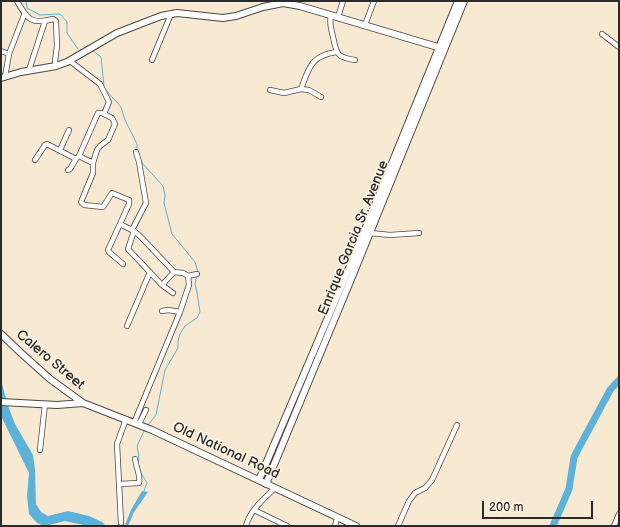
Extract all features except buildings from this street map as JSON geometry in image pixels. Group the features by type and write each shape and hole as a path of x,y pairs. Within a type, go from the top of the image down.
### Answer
{"main road":[{"name":"Enrique Garcia Sr. Avenue","path":"259,480 358,255 370,233 442,48 458,1"},
{"name":"Enrique Garcia Sr. Avenue","path":"266,484 442,48 464,1"},
{"path":"3,78 29,70 56,66 70,61 117,33 161,16 177,13 223,18 236,16 263,7 283,3 300,6 442,48"},
{"name":"Calero Street","path":"1,334 50,379 83,403"},
{"path":"4,402 45,404 83,403"},
{"name":"Old National Road","path":"83,403 100,411 141,425 356,526"}],"street":[{"path":"17,1 24,14 32,20 45,21 53,19 56,21 56,66"},
{"path":"338,17 343,1"},
{"path":"365,25 374,1"},
{"path":"3,78 9,54 24,14"},
{"path":"152,60 171,14"},
{"path":"331,15 329,26 336,52 346,59 355,60"},
{"path":"29,70 45,21"},
{"path":"602,34 619,47"},
{"path":"1,51 9,54"},
{"path":"301,89 309,66 316,59 328,53 336,52"},
{"path":"70,61 100,84 109,102 104,114"},
{"path":"270,90 284,93 301,89 309,90 320,97"},
{"path":"68,170 78,158 98,113 112,118 115,124 108,140 97,150 93,163 93,173 81,202 84,205 103,207 112,193 129,200 129,204 108,250 123,264"},
{"path":"60,150 69,130"},
{"path":"35,160 47,144 93,163"},
{"path":"136,152 140,165 146,205 133,230 128,249 162,285 173,293"},
{"path":"120,224 133,230 174,272 183,273 188,276 197,274"},
{"path":"370,233 419,233"},
{"path":"128,326 150,272"},
{"path":"162,285 174,272"},
{"path":"141,425 189,285 188,276"},
{"path":"162,311 168,310 180,312"},
{"path":"40,450 45,404"},
{"path":"141,425 146,410"},
{"path":"121,523 117,444 126,419"},
{"path":"398,526 415,493 425,488 432,480 457,425"},
{"path":"119,484 139,483 140,477 137,471 135,459"},
{"path":"246,526 249,517 254,510 275,488"},
{"path":"254,510 286,526"},
{"path":"614,526 619,514"},
{"path":"335,526 337,518"}],"water":[{"path":"1,380 8,406 15,424 33,455 36,504 41,512 48,516 68,511 89,516 102,522 106,526 88,526 65,521 45,526 37,523 29,514 27,496 29,473 1,416"},
{"path":"142,491 148,492 134,512 128,526 123,526 125,525 131,510"}],"waterway":[{"path":"26,1 27,8 40,15 60,14 67,22 67,33 78,49"},
{"path":"92,50 101,57 104,86"},
{"path":"105,89 121,107 125,120 137,144 137,149"},
{"path":"139,156 143,164 163,186 165,195 164,203 172,234 195,262 198,272"},
{"path":"148,425 156,415 165,370 178,348 180,334 185,326 197,318 200,312 195,284 197,275"},
{"path":"553,526 569,489 574,457 610,390 619,380"},
{"path":"138,464 139,457 137,446 145,429"},
{"path":"141,473 147,483 144,491"}]}
